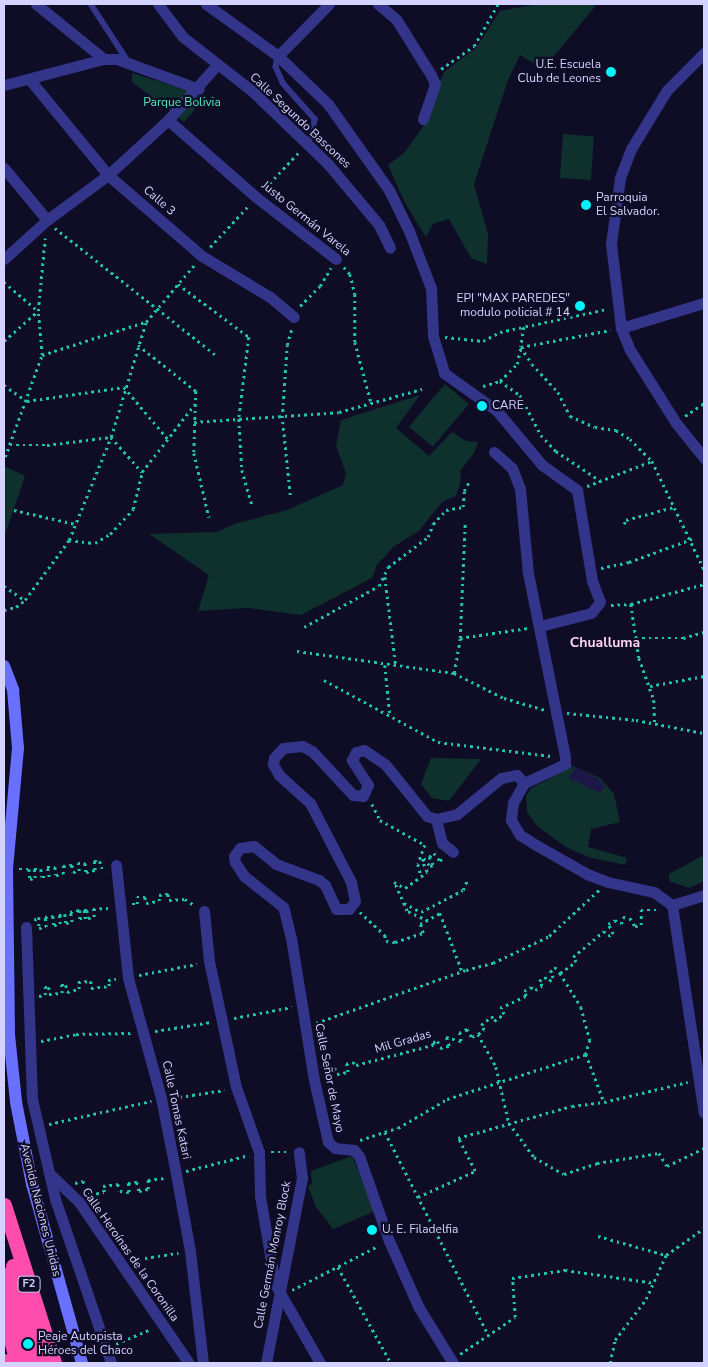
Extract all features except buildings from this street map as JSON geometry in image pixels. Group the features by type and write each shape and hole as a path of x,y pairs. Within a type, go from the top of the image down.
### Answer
{"highway":[{"name":"F2","path":"4,1205 54,1363"},
{"name":"F2","path":"4,1236 41,1363"},
{"name":"F2","path":"4,1275 29,1363"},
{"path":"4,1312 17,1363"}],"street":[{"path":"36,4 104,59"},
{"name":"Calle Segundo Bascones","path":"158,4 183,37 216,66 252,91 354,192 379,225 390,248"},
{"path":"206,4 278,56 328,104 389,190 431,288 433,336 444,373 459,386 497,411 542,465 576,490 599,605 591,613 540,626"},
{"path":"278,56 329,4"},
{"path":"378,4 396,19 431,75 434,84 423,119"},
{"path":"704,53 667,90 646,119 620,178 610,244 621,328 645,376 676,423 704,458"},
{"path":"4,85 30,80 104,59 130,63 199,89"},
{"path":"4,259 47,220 108,175 199,89 216,66"},
{"name":"Calle 3","path":"30,80 108,175 202,256 270,297 294,317"},
{"name":"Justo Germán Varela","path":"168,120 256,197 336,259"},
{"path":"4,168 47,220"},
{"path":"621,328 704,303"},
{"path":"494,452 517,476 524,546 558,712 565,757 565,764 524,783 511,812 511,820 520,835 559,859 608,882 645,889 672,905 704,894"},
{"name":"Avenida Naciones Unidas","path":"4,666 13,690 18,748 7,869 9,1035 16,1102 32,1184 82,1363"},
{"path":"352,906 355,893 351,882 310,804 280,775 274,764 274,758 283,748 302,746 312,751 353,795 367,794 368,785 352,764 353,756 360,750 376,755 427,816 436,819 456,814 507,775 520,777 524,783"},
{"path":"436,819 442,843 453,852"},
{"name":"Calle Señor de Mayo","path":"352,906 336,909 325,885 319,880 276,864 254,846 240,848 234,856 238,869 283,907 292,938 314,1080 328,1142 335,1148 354,1150 360,1156 389,1241 419,1308 451,1362"},
{"name":"Calle Tomas Katari","path":"116,865 122,905 128,978 145,1033 161,1098 190,1251 203,1363"},
{"path":"672,905 697,1080 704,1112"},
{"path":"204,911 208,961 236,1087 259,1152 260,1196 279,1296 320,1363"},
{"path":"26,927 32,1099 37,1127 49,1173 112,1363"},
{"name":"Calle Germán Monroy Block","path":"266,1363 302,1178 299,1152"},
{"name":"Calle Heroínas de la Coronilla","path":"49,1173 79,1202 189,1363"}],"lane":[{"path":"92,4 130,63"},
{"path":"278,56 276,67 283,82 315,119 313,134 307,144"}],"path":[{"path":"431,75 474,46 498,4"},
{"path":"4,610 16,607 26,600 69,540 111,437 124,387 146,322 202,256 307,144"},
{"path":"47,220 218,356"},
{"path":"5,457 27,401 42,355 38,311 47,220"},
{"path":"290,495 282,418 287,345 294,317 302,303 320,286 336,259"},
{"name":"Justo Germán Varela","path":"336,259 350,274 355,294 355,342 371,402"},
{"path":"4,282 38,311"},
{"path":"178,284 249,336 239,419 242,470 252,506"},
{"path":"433,336 483,341 524,327 618,307"},
{"path":"4,341 38,311"},
{"path":"42,355 146,322"},
{"path":"459,386 491,385 500,381 517,364 524,327"},
{"path":"521,347 621,328"},
{"path":"138,345 196,391 194,452 209,517"},
{"path":"521,347 532,364 558,392 570,416 595,427 616,430 630,439 652,461 692,539 704,568"},
{"path":"500,381 520,394 541,435 551,446 601,481"},
{"path":"4,385 27,401 124,387"},
{"path":"124,387 168,439"},
{"path":"194,422 282,418 339,412 422,389"},
{"path":"676,423 704,403"},
{"path":"69,540 95,544 110,534 133,509 142,472 195,404"},
{"path":"9,445 47,446 111,437"},
{"path":"111,437 142,472"},
{"path":"576,490 652,461"},
{"path":"304,627 379,586 384,575 399,556 428,537 446,510 463,507 464,491 469,482"},
{"path":"624,524 626,520 674,507"},
{"path":"14,510 76,524"},
{"path":"454,673 460,638 465,524"},
{"path":"591,570 629,562 692,539"},
{"path":"384,575 396,667"},
{"path":"599,605 631,604 704,584"},
{"path":"4,586 26,600"},
{"path":"631,604 638,658 650,686 655,725"},
{"path":"460,638 540,626"},
{"path":"636,638 683,638 704,632"},
{"path":"297,651 396,667 454,673 520,704 558,712 636,720 704,733"},
{"path":"385,665 390,715"},
{"path":"650,686 704,676"},
{"path":"324,680 375,710 390,715 438,742 524,755 565,757"},
{"path":"367,794 380,820 425,845 418,864 421,876"},
{"path":"428,921 407,911 394,882 405,888 427,872 422,861 424,858 430,866 433,865 428,857 434,853 440,861 442,859 436,850 442,843"},
{"path":"7,869 29,869 30,879 35,878 34,869 41,869 42,877 49,876 48,867 55,867 56,876 63,874 63,866 72,865 72,872 79,871 78,863 85,863 86,872 95,870 94,862 100,861 101,868 111,867 112,860 116,865"},
{"path":"403,902 421,912 463,890 468,878"},
{"path":"305,1026 462,971 493,963 549,936 608,882"},
{"path":"122,905 138,904 137,897 145,897 146,903 159,901 159,895 168,894 169,900 184,899 204,911"},
{"path":"560,973 576,962 573,957 604,931 608,936 613,934 608,924 615,920 621,924 622,917 630,918 635,926 641,925 641,910 662,910 672,905"},
{"path":"352,906 385,935 386,941 395,942 423,934 420,924 440,913 462,971"},
{"path":"26,927 39,917 39,928 46,927 45,917 53,916 54,925 60,924 60,915 65,914 66,923 72,922 70,912 80,910 80,919 85,919 84,910 87,910 88,918 94,917 93,909 108,907 109,914"},
{"path":"27,997 45,995 45,987 48,986 49,994 62,993 61,985 66,985 67,992 79,989 78,982 91,981 91,988 109,986 108,980 128,978 208,961"},
{"path":"604,1102 586,1054 590,1040 581,1007 555,967 550,972 553,978 548,981 545,977 539,981 542,986 535,990 531,986 524,991 526,996 500,1008 504,1014 494,1021 492,1016 481,1025 484,1030 478,1034 501,1082 509,1123 534,1157 564,1174 597,1163 659,1153 667,1166 704,1148"},
{"path":"29,1044 76,1034 145,1033 302,1005"},
{"name":"Mil Gradas","path":"314,1080 330,1076 328,1071 335,1068 337,1074 348,1072 346,1064 354,1062 356,1065 433,1045 434,1042 438,1041 440,1048 449,1046 446,1037 461,1041 459,1033 467,1029 472,1037 478,1034"},
{"path":"335,1148 398,1128 447,1099 586,1054"},
{"path":"418,1197 475,1171 458,1138 572,1106 604,1102 697,1080"},
{"path":"37,1127 161,1098 197,1096 236,1087"},
{"path":"385,1132 488,1334"},
{"path":"610,1363 615,1340 655,1283 666,1255 704,1228"},
{"path":"598,1236 666,1255"},
{"path":"279,1296 389,1241"},
{"path":"119,1262 190,1251"},
{"path":"338,1267 391,1363"},
{"path":"451,1362 488,1334 515,1317 512,1278 565,1270 655,1283"},
{"path":"107,1348 163,1325"}],"green space":[{"path":"538,4 597,4 543,69 520,55 508,80 474,184 488,234 487,264 471,258 449,219 433,224 426,237 405,203 388,165 404,153 429,117 431,102 444,72 476,48 500,11"},
{"name":"Parque Bolivia","path":"132,73 186,90 202,101 184,122 132,82"},
{"path":"563,134 594,136 591,180 560,178"},
{"path":"445,384 469,404 433,447 409,427"},
{"path":"420,395 396,428 429,456 452,432 466,441 478,442 474,453 460,471 461,480 456,496 442,502 419,531 393,547 377,565 372,578 301,615 248,608 198,611 209,575 149,534 217,532 234,524 287,510 343,485 346,473 336,446 341,420"},
{"path":"4,466 25,476 4,538"},
{"path":"431,758 481,759 449,801 432,798 421,784"},
{"path":"568,764 600,778 614,794 620,822 591,829 588,847 627,858 625,865 588,857 566,847 537,826 527,812 526,796 531,788 562,772"},
{"path":"704,855 704,881 689,888 669,881 669,874"},
{"path":"352,1156 375,1211 333,1229 316,1207 308,1186 312,1184 311,1171"}],"place":[{"name":"U.E. Escuela Club de Leones","path":"611,72"},
{"name":"Parroquia El Salvador.","path":"586,205"},
{"name":"EPI \"MAX PAREDES\" modulo policial # 14","path":"580,306"},
{"name":"CARE","path":"482,406"},
{"name":"U. E. Filadelfia","path":"372,1230"},
{"name":"Peaje Autopista Héroes del Chaco","path":"28,1344"}],"district":[{"name":"Chualluma","path":"605,643"}]}
